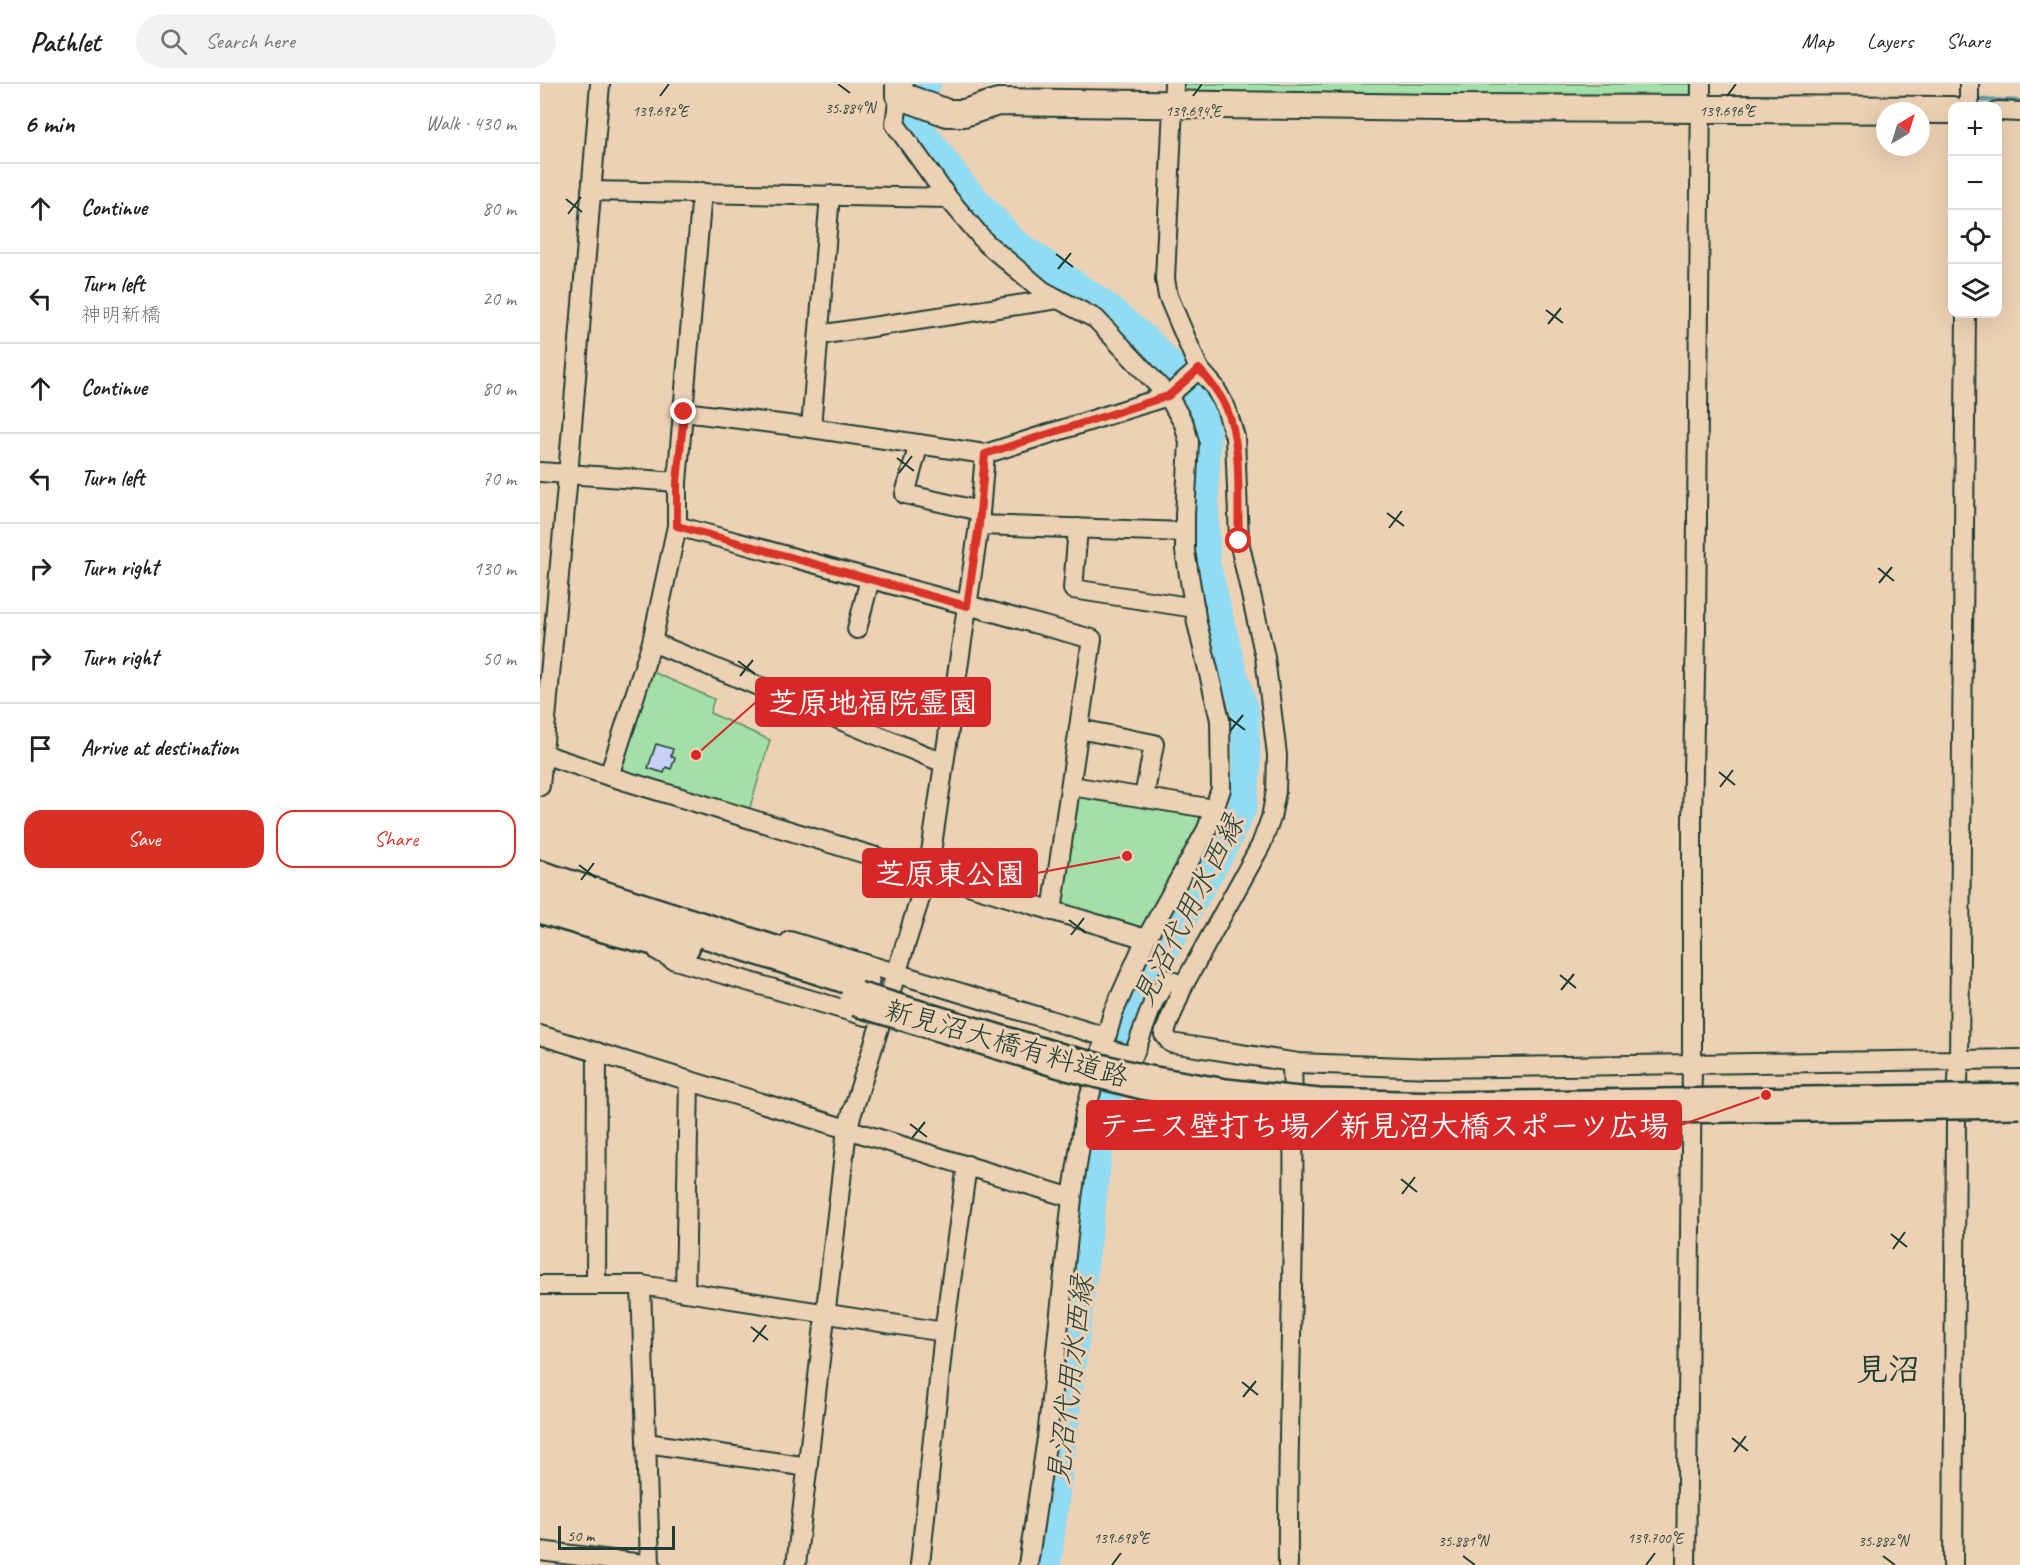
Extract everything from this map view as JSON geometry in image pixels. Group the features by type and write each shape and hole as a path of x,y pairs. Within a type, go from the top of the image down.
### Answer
{"highway":[{"path":"540,878 617,902 688,936"},
{"path":"540,906 651,937 688,936"},
{"name":"新見沼大橋有料道路","path":"688,936 866,1000 1058,1060 1143,1082 1207,1094 1318,1106 1443,1109 2020,1101"},
{"name":"新見沼大橋有料道路","path":"866,1000 1199,1072 1287,1083 1441,1088 2020,1079"}],"street":[{"path":"540,786 600,84"},
{"path":"1969,84 1969,102"},
{"path":"1028,1565 1047,1438 1072,1198 1085,1113 1113,1013 1146,939 1207,829 1215,809 1221,789 1220,720 1194,608 1185,551 1189,442 1184,424 1168,396 1096,319 1043,291 986,243 948,198 895,124 899,89 947,113 964,113 998,102 1174,94 1701,97 1948,110"},
{"path":"1174,94 1165,279 1168,296 1196,372 1214,386 1226,408 1235,437 1239,541 1265,657 1277,755 1277,783 1271,818 1261,845 1183,986 1164,1034 1167,1040 1191,1047 1292,1062 1431,1068 2020,1059"},
{"path":"1686,1565 1701,97"},
{"path":"2002,111 2020,112"},
{"path":"591,191 948,198"},
{"path":"609,777 652,642 677,526 677,482 702,192"},
{"path":"811,428 830,195"},
{"path":"819,335 1058,299"},
{"path":"1953,1565 1966,318"},
{"path":"684,412 985,454 1168,396 1196,372"},
{"path":"919,444 905,494 980,518 1078,528 1185,532"},
{"path":"796,1565 848,1129 866,1000 895,973 928,873 980,518 985,454"},
{"path":"540,472 677,482"},
{"path":"677,526 1092,639 1052,911"},
{"path":"1078,528 1073,589 1194,608"},
{"path":"857,629 870,579"},
{"path":"652,642 944,763"},
{"path":"1079,729 1154,744 1144,797"},
{"path":"541,754 609,777 1146,939"},
{"path":"1071,786 1215,809"},
{"path":"617,902 645,901 683,908 895,973 1104,1042 1129,1055 1134,1054 1150,1010 1167,979 1183,986"},
{"path":"651,937 657,951 672,959 866,1000 1092,1085"},
{"path":"540,1035 1072,1198"},
{"path":"596,1285 597,1052"},
{"path":"1288,1565 1287,1456 1294,1126 1292,1062"},
{"path":"685,1292 689,1081"},
{"path":"920,1565 944,1332 967,1165"},
{"path":"540,1285 641,1285 944,1332"},
{"path":"540,1551 650,1565 641,1285"},
{"path":"647,1443 808,1467"}],"green space":[{"path":"1178,84 1695,84 1695,102 1178,96"},
{"path":"653,672 714,699 710,713 770,740 748,814 621,770"},
{"path":"1078,790 1210,813 1146,925 1139,929 1063,906 1060,898"}],"building":[{"path":"656,744 673,749 671,756 675,758 671,769 666,767 664,773 648,768"}],"waterway":[{"name":"見沼代用水西縁","path":"927,84 913,106 914,120 964,187 1013,241 1106,306 1151,344 1175,370 1198,402 1207,433 1206,562 1245,712 1247,769 1243,807 1224,847 1147,982 1124,1039"},
{"path":"1980,100 2020,101"},
{"name":"見沼代用水西縁","path":"1047,1565 1101,1130 1110,1088"}],"place":[{"name":"芝原地福院霊園","path":"696,755"},
{"name":"芝原東公園","path":"1127,856"},
{"name":"テニス壁打ち場／新見沼大橋スポーツ広場","path":"1766,1095"}],"district":[{"name":"見沼","path":"1888,1369"}],"route":[{"path":"684,412 677,482 677,526 967,606 979,525 985,454 1168,396 1199,369 1214,386 1226,408 1235,437 1239,541"}]}
